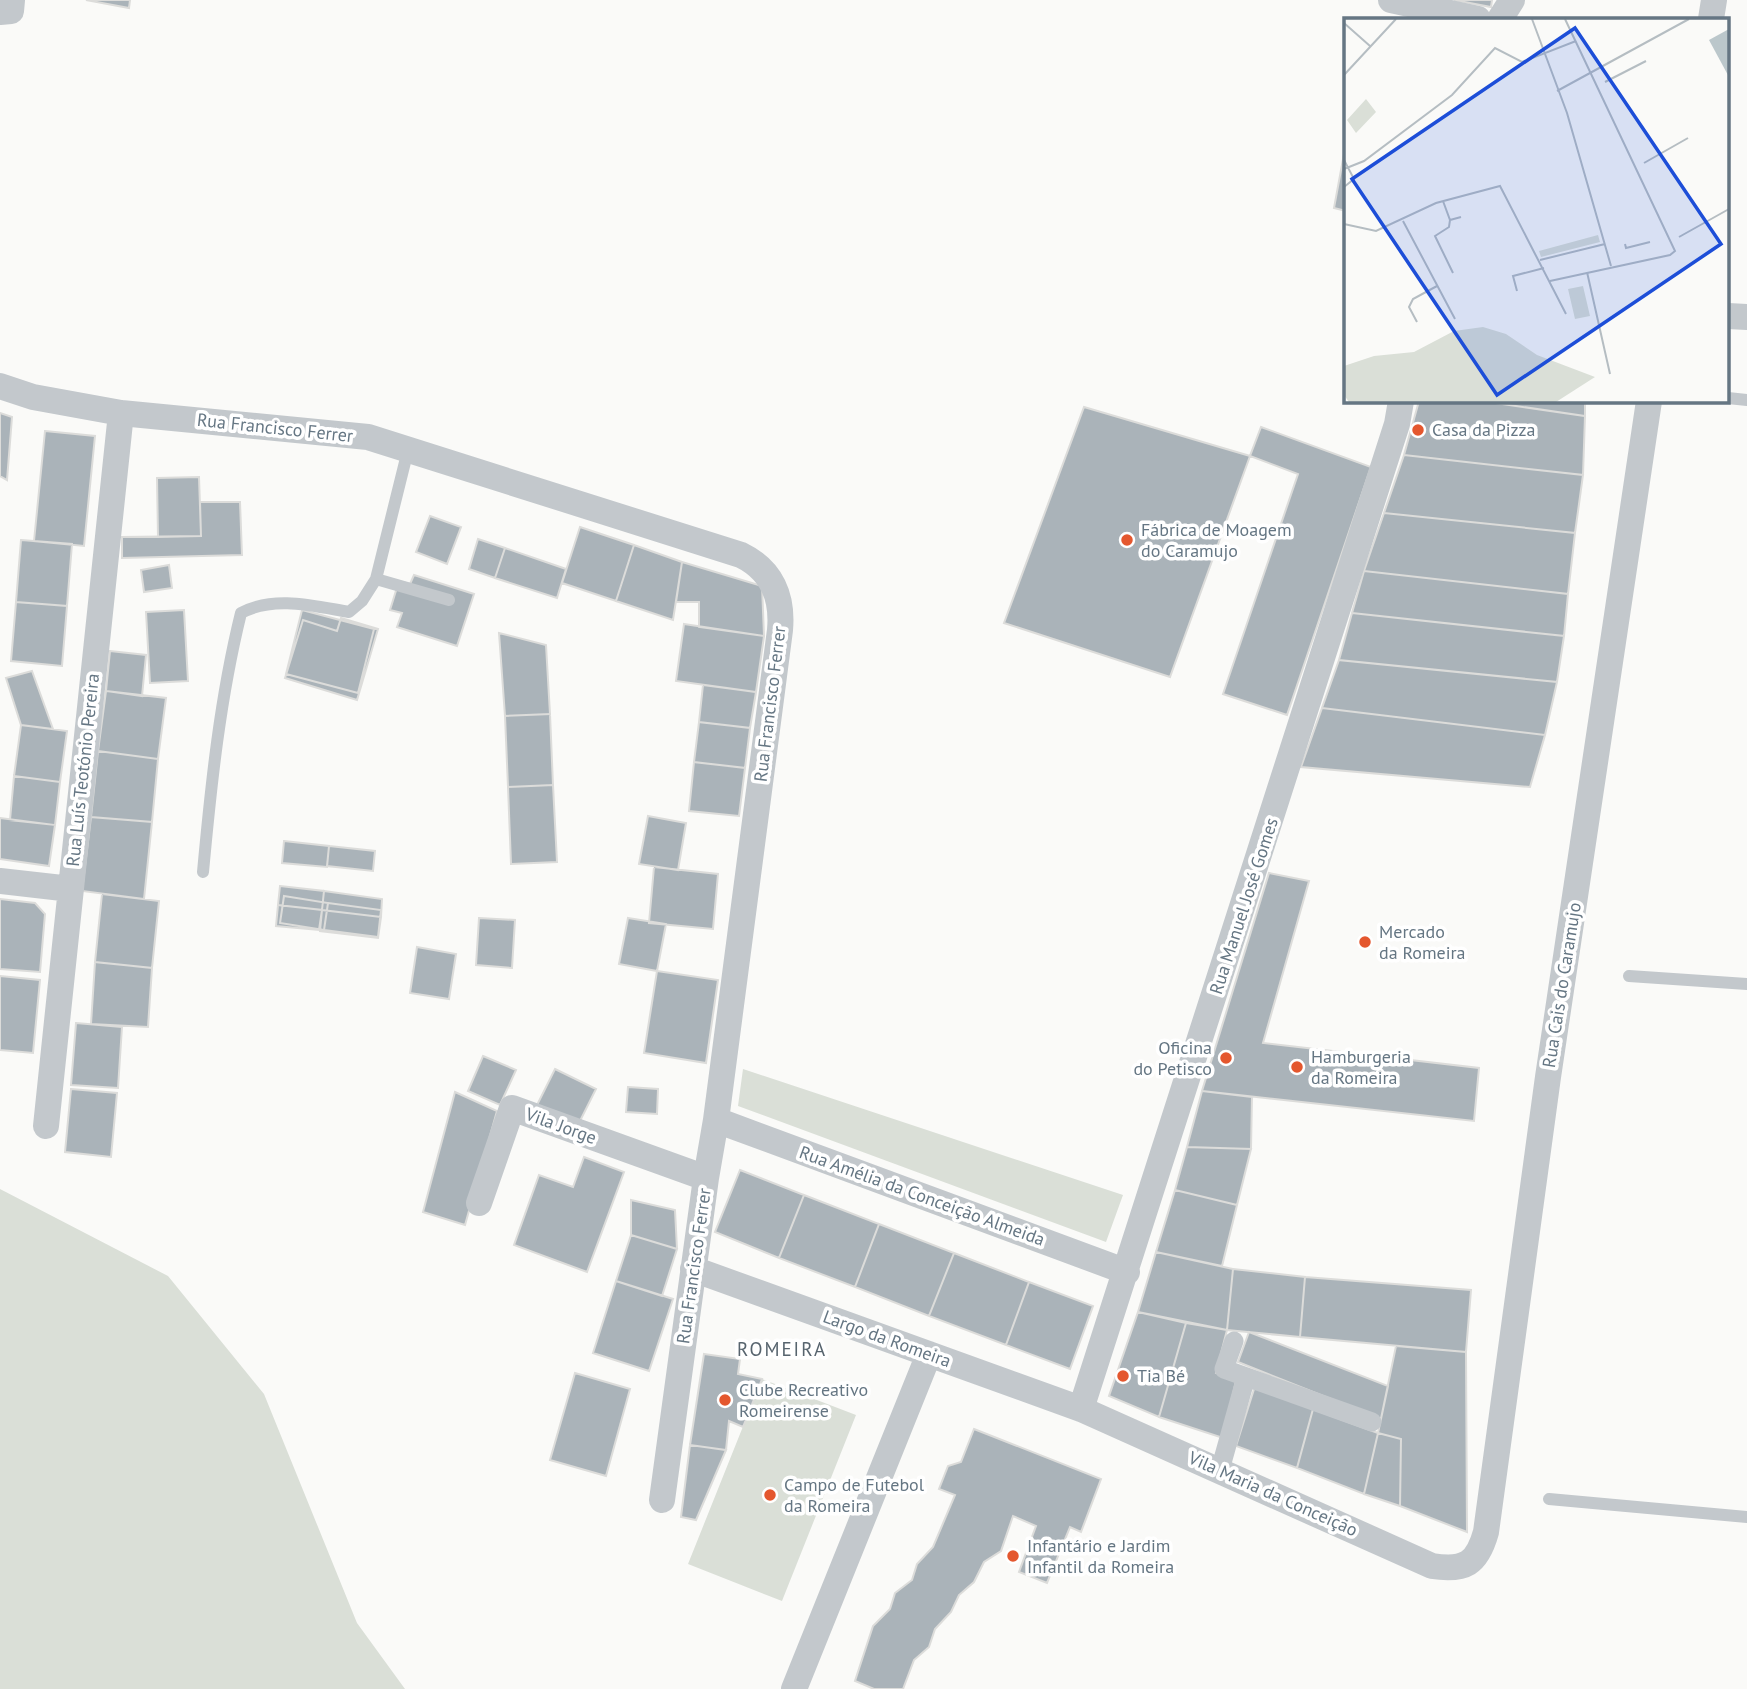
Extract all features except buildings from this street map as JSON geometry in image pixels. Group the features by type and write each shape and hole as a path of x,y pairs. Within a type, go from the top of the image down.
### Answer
{"street":[{"path":"0,12 11,11 12,0"},
{"path":"1391,0 1473,18"},
{"path":"1501,18 1512,0"},
{"path":"1711,18 1714,0"},
{"name":"Rua Francisco Ferrer","path":"0,386 33,397 121,413 368,437 741,555 762,567 775,588 780,622 716,1120 662,1500"},
{"name":"Rua Manuel José Gomes","path":"1081,1409 1397,424 1401,402"},
{"name":"Rua Cais do Caramujo","path":"1467,1565 1482,1546 1486,1532 1548,1077 1650,402"},
{"name":"Rua Luís Teotónio Pereira","path":"46,1126 121,413"},
{"path":"0,881 71,889"},
{"name":"Vila Jorge","path":"479,1203 512,1108 706,1178"},
{"name":"Rua Amélia da Conceição Almeida","path":"716,1120 1127,1272"},
{"name":"Largo da Romeira","path":"693,1269 1081,1409"},
{"path":"1234,1341 1224,1369 1372,1422"},
{"path":"794,1689 929,1354"},
{"path":"1220,1470 1246,1377"},
{"name":"Vila Maria da Conceição","path":"1081,1409 1432,1566 1452,1569 1467,1565"}],"lane":[{"path":"203,872 214,758 232,649 241,613 255,605 292,602 349,612 362,601 376,579 408,450"},
{"path":"376,579 449,600"},
{"path":"1629,976 1747,984"},
{"path":"1549,1499 1747,1517"}],"shaded area":[{"path":"743,1069 1123,1195 1106,1242 738,1106"},
{"path":"0,1189 168,1276 264,1394 357,1623 405,1689 0,1689"},
{"name":"Campo de Futebol da Romeira","path":"762,1379 856,1415 782,1601 688,1564"}],"place":[{"name":"Casa da Pizza","path":"1418,430"},
{"name":"Fábrica de Moagem do Caramujo","path":"1127,540"},
{"name":"Mercado da Romeira","path":"1365,942"},
{"name":"Oficina do Petisco","path":"1226,1058"},
{"name":"Hamburgeria da Romeira","path":"1297,1067"},
{"name":"Tia Bé","path":"1123,1376"},
{"name":"Clube Recreativo Romeirense","path":"725,1400"},
{"name":"Campo de Futebol da Romeira","path":"770,1495"},
{"name":"Infantário e Jardim Infantil da Romeira","path":"1013,1556"}],"district":[{"name":"ROMEIRA","path":"782,1349"}]}
